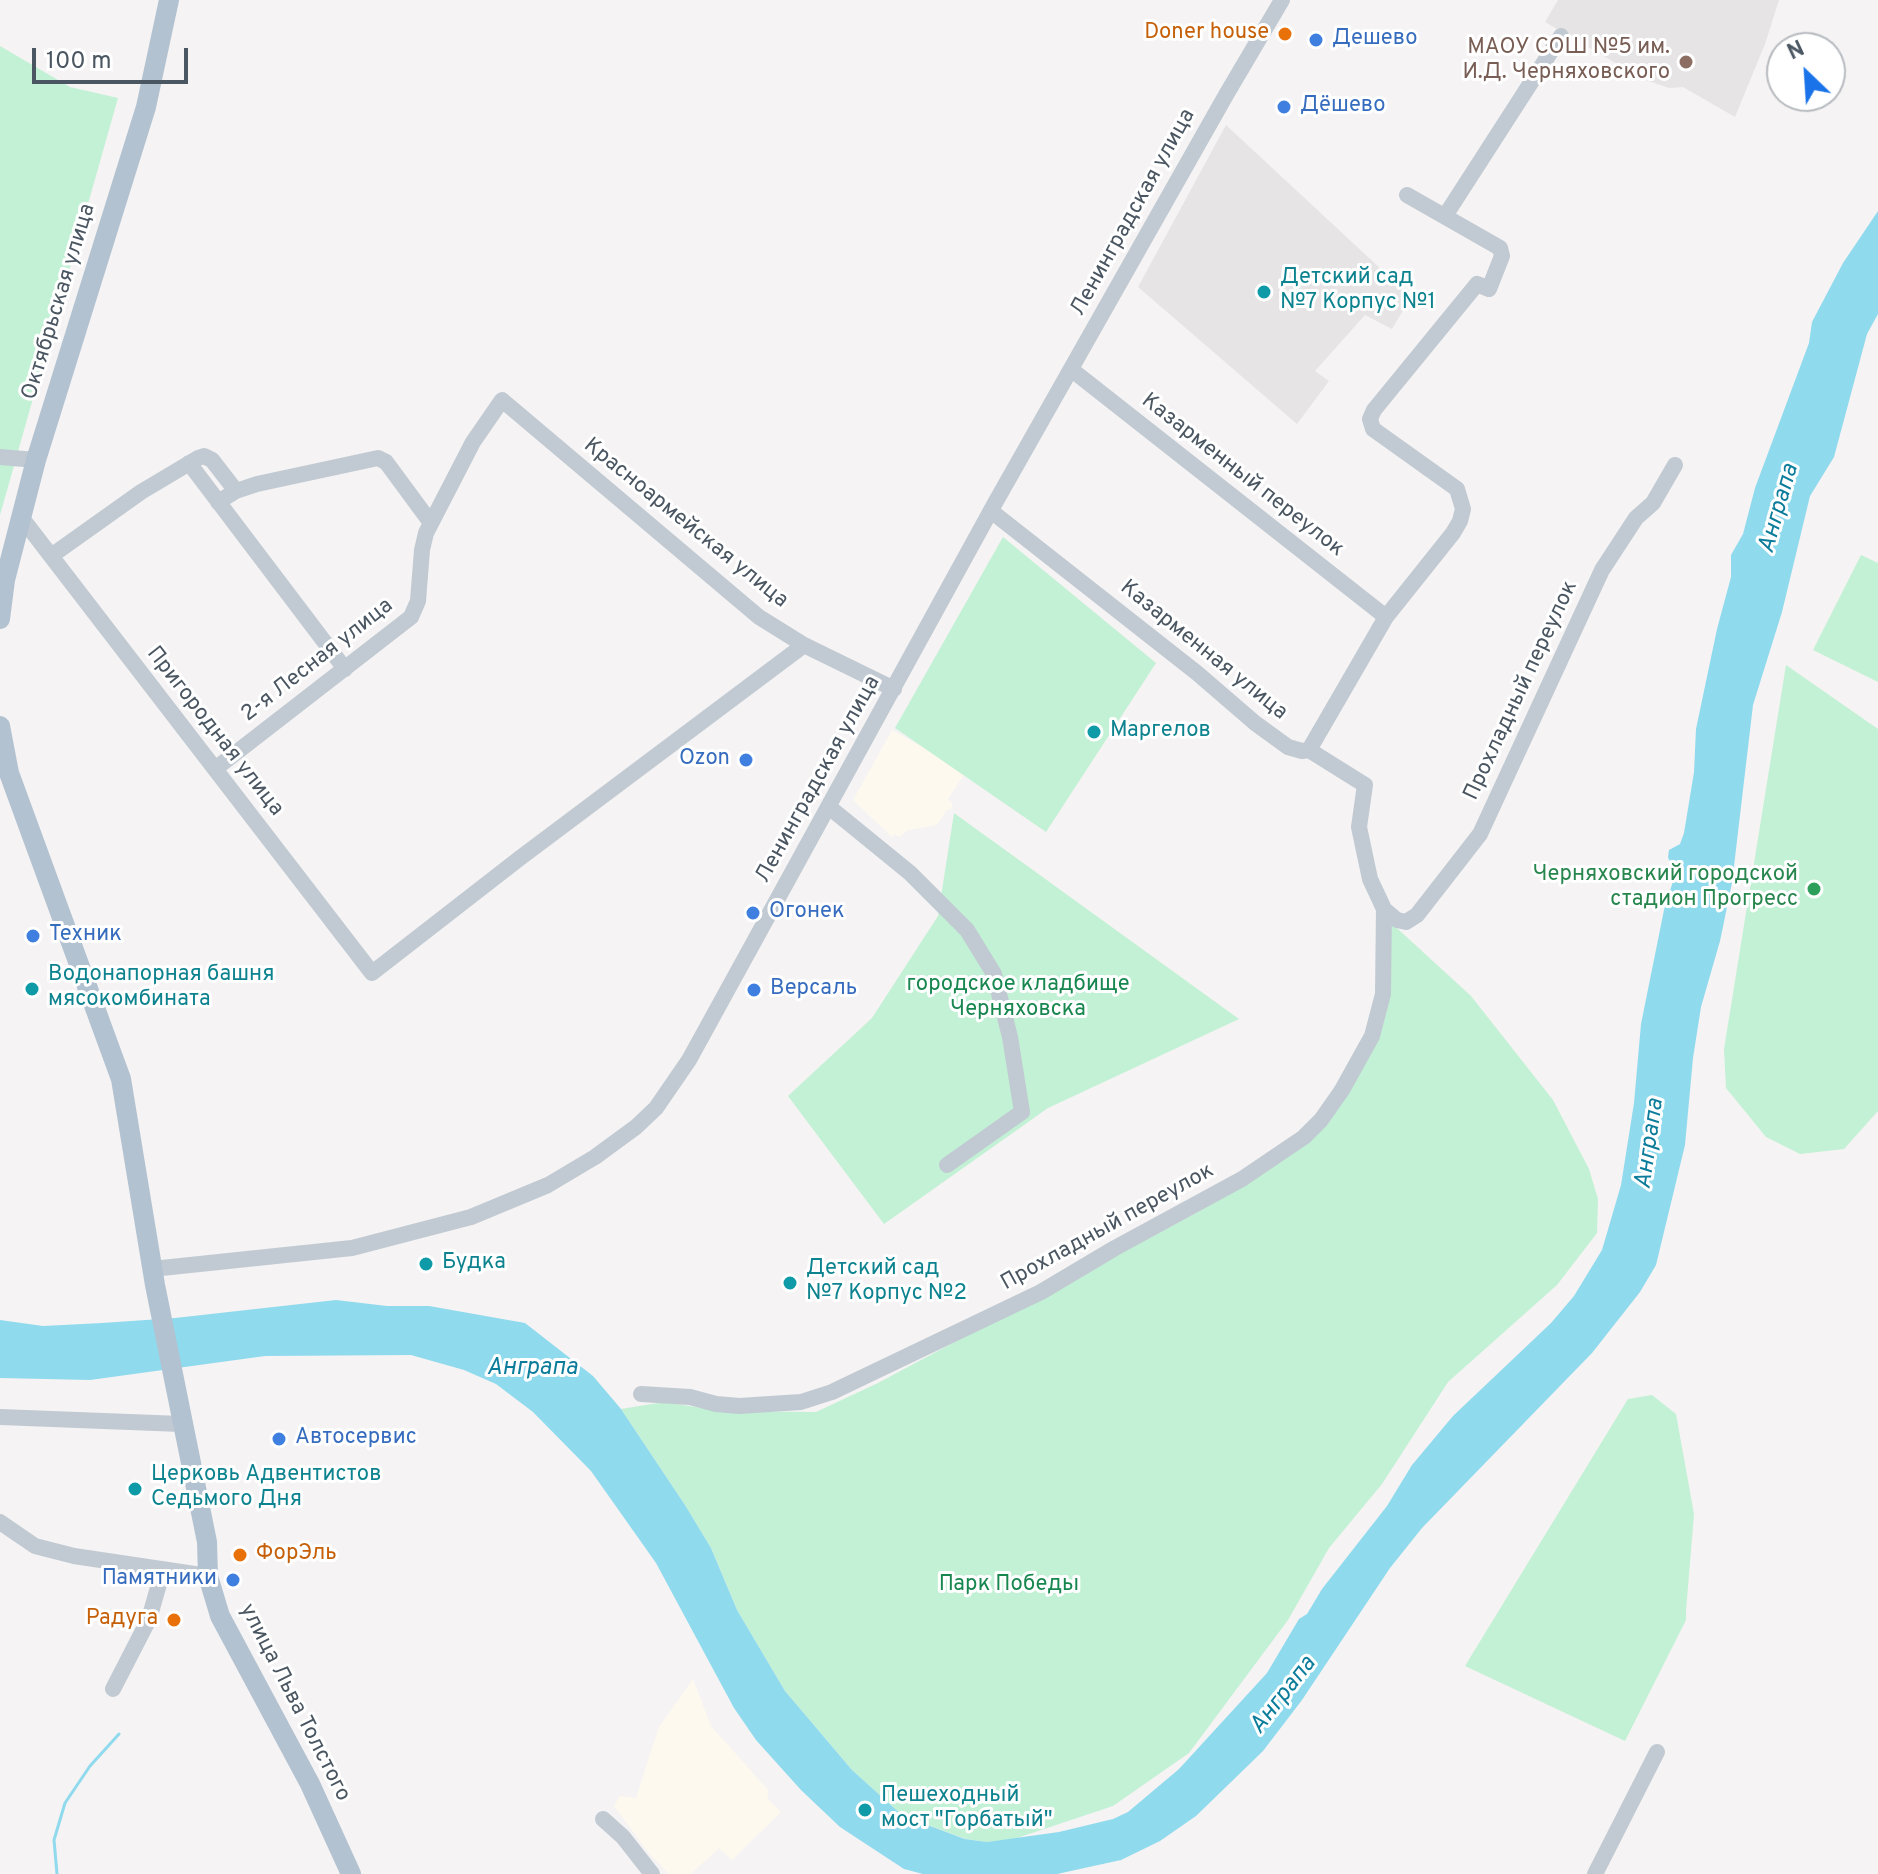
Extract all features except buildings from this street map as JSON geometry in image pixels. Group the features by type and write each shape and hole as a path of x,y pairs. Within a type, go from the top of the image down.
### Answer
{"main road":[{"name":"Октябрьская улица","path":"0,619 5,580 36,460 146,107 169,0"},
{"path":"0,726 9,773 121,1079 154,1279"},
{"name":"улица Льва Толстого","path":"154,1279 175,1396 207,1542 208,1576 220,1616 310,1784 351,1874"}],"street":[{"name":"Ленинградская улица","path":"154,1279 352,1248 471,1217 548,1185 595,1157 656,1108 689,1060 991,511 1282,0"},
{"path":"1445,216 1561,36"},
{"path":"1309,750 1386,617 1460,521 1462,499 1448,481 1373,429 1370,419 1374,410 1477,284 1489,289 1502,256 1500,248 1407,195"},
{"name":"Казарменный переулок","path":"1072,370 1386,617"},
{"name":"2-я Лесная улица","path":"215,769 405,623 414,611 419,592 422,550 431,523 473,442 502,400"},
{"name":"Красноармейская улица","path":"502,400 759,617 804,645 894,689"},
{"path":"51,556 141,492 204,456 209,457 236,491"},
{"path":"0,457 36,460"},
{"path":"218,502 236,491 257,484 378,458 386,462 431,523"},
{"path":"189,463 345,669"},
{"name":"Прохладный переулок","path":"641,1394 690,1397 739,1406 801,1402 832,1392 1041,1292 1242,1179 1304,1137 1321,1120 1342,1090 1372,1036 1383,994 1391,914 1406,922 1417,915 1480,834 1602,570 1636,518 1653,503 1675,465"},
{"name":"Казарменная улица","path":"991,511 1197,673 1255,723 1288,747 1309,750 1365,785 1359,827 1370,879 1391,914"},
{"name":"Пригородная улица","path":"21,517 372,973 804,645"},
{"path":"829,807 910,873 967,930 994,974 1010,1037 1022,1112 947,1165"},
{"path":"0,1417 181,1424"},
{"path":"0,1522 35,1546 74,1556 208,1576"},
{"path":"113,1689 149,1619 163,1570"},
{"path":"1595,1874 1657,1752"},
{"path":"603,1819 623,1837 652,1874"}],"shaded area":[{"name":"МАОУ СОШ №5 им. И.Д. Черняховского","path":"1558,0 1779,0 1735,117 1683,87 1669,88 1643,79 1545,22"},
{"path":"1226,125 1411,297 1392,329 1365,315 1315,371 1329,381 1297,424 1138,287"},
{"path":"892,730 966,772 948,799 952,808 946,811 937,825 908,830 899,837 895,834 892,837 853,800"},
{"path":"693,1679 711,1726 769,1791 767,1798 781,1812 732,1860 719,1848 691,1874 669,1874 614,1806 620,1796 636,1798 659,1727"}],"green space":[{"path":"0,46 70,87 118,98 0,515"},
{"path":"1003,537 1156,663 1046,832 895,728"},
{"path":"1861,555 1878,563 1878,682 1813,650"},
{"name":"Черняховский городской стадион Прогресс","path":"1786,665 1878,729 1878,1111 1844,1149 1800,1154 1766,1137 1726,1088 1724,1049"},
{"name":"городское кладбище Черняховска","path":"954,813 1239,1019 1048,1108 884,1224 788,1096 872,1018 938,916"},
{"name":"Парк Победы","path":"1387,919 1471,996 1553,1100 1589,1169 1598,1199 1597,1233 1557,1285 1448,1382 1382,1484 1329,1548 1288,1620 1189,1753 1113,1806 1014,1839 987,1842 966,1839 903,1816 852,1770 785,1691 737,1610 711,1548 621,1409 664,1402 721,1411 816,1412 878,1383 1196,1213 1255,1177 1329,1122 1373,1047"},
{"path":"1652,1395 1676,1414 1694,1514 1686,1620 1625,1741 1465,1666 1628,1399"}],"water":[{"name":"Анграпа","path":"1878,211 1878,314 1867,334 1834,457 1810,496 1782,612 1753,705 1732,883 1720,941 1701,1007 1685,1145 1656,1265 1640,1292 1592,1353 1422,1528 1390,1568 1302,1700 1263,1751 1196,1816 1160,1841 1121,1860 1057,1874 923,1874 904,1869 840,1827 756,1740 734,1708 656,1563 591,1471 533,1412 496,1384 464,1370 411,1355 265,1356 90,1380 0,1378 0,1320 43,1326 102,1323 336,1300 387,1306 429,1306 525,1323 593,1376 621,1409 711,1548 737,1610 785,1691 852,1770 903,1816 965,1839 987,1842 1059,1832 1113,1819 1128,1812 1179,1769 1267,1673 1299,1619 1307,1614 1322,1589 1387,1506 1412,1465 1453,1416 1551,1323 1574,1296 1602,1250 1621,1185 1634,1103 1641,1024 1664,910 1675,875 1668,857 1669,850 1680,844 1684,833 1694,772 1696,729 1731,577 1731,555 1743,534 1755,488 1809,343 1812,322 1843,263"}],"waterway":[{"path":"57,1874 54,1840 65,1803 90,1766 119,1734"}],"place":[{"name":"Doner house","path":"1285,34"},
{"name":"Дешево","path":"1316,40"},
{"name":"МАОУ СОШ №5 им. И.Д. Черняховского","path":"1686,62"},
{"name":"Дёшево","path":"1284,107"},
{"name":"Детский сад №7 Корпус №1","path":"1264,292"},
{"name":"Маргелов","path":"1094,732"},
{"name":"Ozon","path":"746,760"},
{"name":"Черняховский городской стадион Прогресс","path":"1814,889"},
{"name":"Огонек","path":"753,913"},
{"name":"Техник","path":"33,936"},
{"name":"Водонапорная башня мясокомбината","path":"32,989"},
{"name":"Версаль","path":"754,990"},
{"name":"Будка","path":"426,1264"},
{"name":"Детский сад №7 Корпус №2","path":"790,1283"},
{"name":"Автосервис","path":"279,1439"},
{"name":"Церковь Адвентистов Седьмого Дня","path":"135,1489"},
{"name":"ФорЭль","path":"240,1555"},
{"name":"Памятники","path":"233,1580"},
{"name":"Радуга","path":"174,1620"},
{"name":"Пешеходный мост \"Горбатый\"","path":"865,1810"}]}
